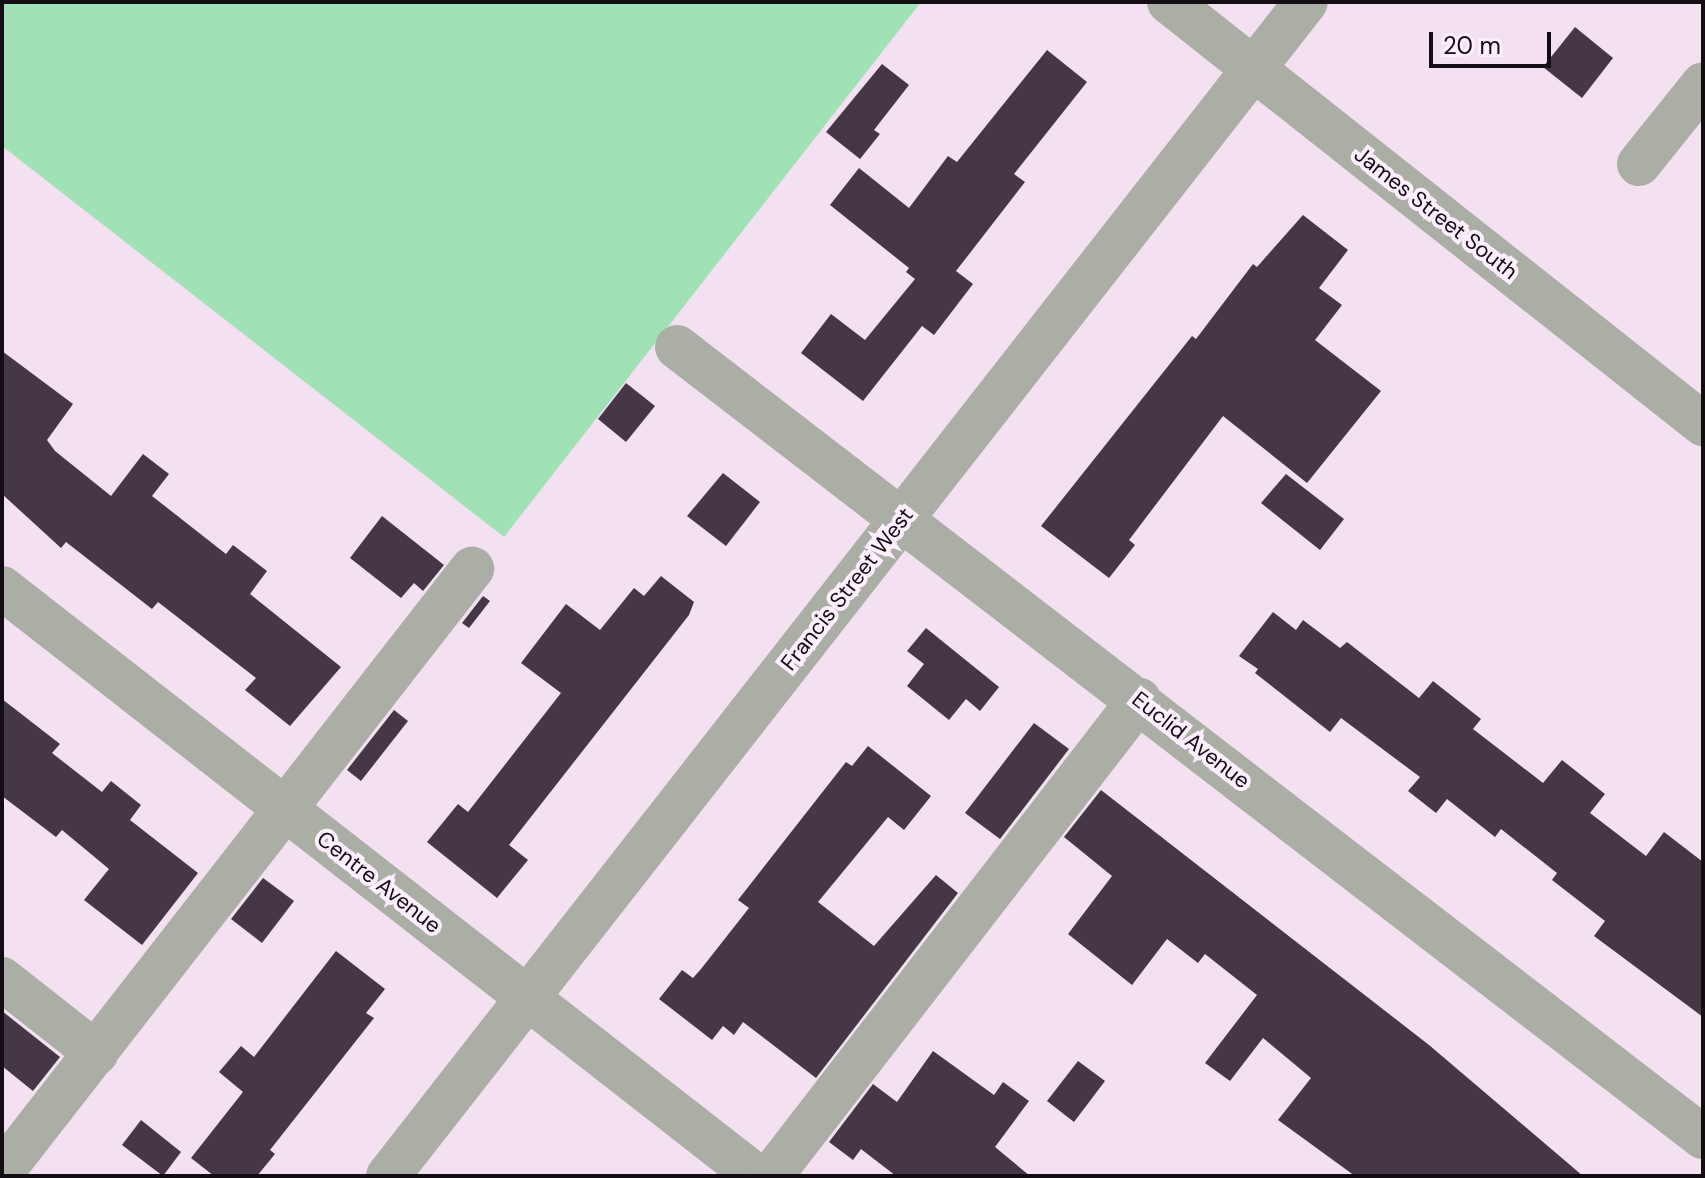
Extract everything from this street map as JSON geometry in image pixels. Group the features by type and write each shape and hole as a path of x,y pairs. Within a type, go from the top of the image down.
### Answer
{"street":[{"name":"James Street South","path":"1169,2 1703,424"},
{"name":"Francis Street West","path":"388,1176 1306,2"},
{"path":"1639,164 1703,84"},
{"name":"Euclid Avenue","path":"677,347 904,517 1703,1137"},
{"path":"2,1172 472,569"},
{"name":"Centre Avenue","path":"2,588 756,1176"},
{"path":"771,1176 1139,700"},
{"path":"2,979 96,1053"}],"green space":[{"path":"2,2 921,2 504,537 2,146"}],"building":[{"path":"1575,27 1613,58 1582,98 1543,67"},
{"path":"1047,50 1087,82 1014,174 1025,182 956,271 973,284 934,335 922,326 863,401 801,353 831,314 865,340 915,279 906,272 909,268 830,205 859,168 909,208 948,156 957,162"},
{"path":"882,64 909,85 874,130 880,134 860,159 826,132"},
{"path":"1303,215 1348,250 1319,288 1342,305 1315,340 1381,391 1307,483 1223,416 1129,540 1135,545 1109,578 1041,526 1192,336 1196,339 1253,264 1257,267"},
{"path":"2,351 73,404 47,440 55,451 111,496 143,454 169,474 152,496 226,554 233,545 267,571 250,594 341,667 290,726 245,690 256,678 158,602 152,609 66,542 61,548 2,494"},
{"path":"626,383 655,406 626,442 598,419"},
{"path":"723,473 760,502 726,546 687,516"},
{"path":"1286,474 1344,519 1320,550 1261,503"},
{"path":"382,516 444,565 423,591 414,583 401,598 350,558"},
{"path":"661,576 694,602 689,615 509,845 528,860 497,898 427,842 458,804 468,812 561,693 521,663 566,604 600,630 634,588 644,596"},
{"path":"483,596 490,601 469,628 462,623"},
{"path":"1273,612 1296,630 1303,620 1340,648 1347,642 1419,698 1433,681 1481,719 1473,729 1543,783 1562,760 1605,794 1590,813 1646,856 1664,832 1703,862 1703,1017 1594,936 1605,921 1552,880 1557,873 1501,829 1495,837 1447,799 1436,813 1408,791 1420,777 1341,718 1330,732 1255,673 1258,669 1239,656"},
{"path":"926,628 999,687 980,711 966,699 949,720 907,686 924,664 907,651"},
{"path":"2,699 60,744 52,753 102,792 111,781 141,805 130,820 198,873 142,945 84,900 109,869 62,830 56,837 2,796"},
{"path":"394,710 408,721 361,781 347,770"},
{"path":"1034,723 1069,749 1000,839 965,813"},
{"path":"868,746 931,796 904,830 888,817 818,902 874,946 936,875 958,893 816,1078 743,1022 734,1035 723,1026 712,1040 659,999 682,970 693,978 701,969 749,908 738,900 846,762 852,766"},
{"path":"1101,790 1429,1045 1583,1176 1355,1176 1278,1120 1311,1078 1263,1038 1230,1081 1205,1063 1257,995 1205,954 1198,963 1167,939 1132,985 1068,934 1112,876 1064,837"},
{"path":"263,878 294,901 262,943 231,919"},
{"path":"336,951 385,989 366,1013 374,1018 270,1150 275,1154 257,1176 214,1176 191,1158 243,1092 219,1072 241,1046 254,1057"},
{"path":"2,1011 60,1057 33,1091 2,1066"},
{"path":"933,1051 994,1095 1003,1082 1029,1101 995,1147 1030,1176 896,1176 861,1149 853,1160 829,1142 873,1084 897,1102"},
{"path":"1078,1061 1105,1081 1074,1122 1047,1101"},
{"path":"141,1120 181,1152 163,1176 122,1145"}]}
